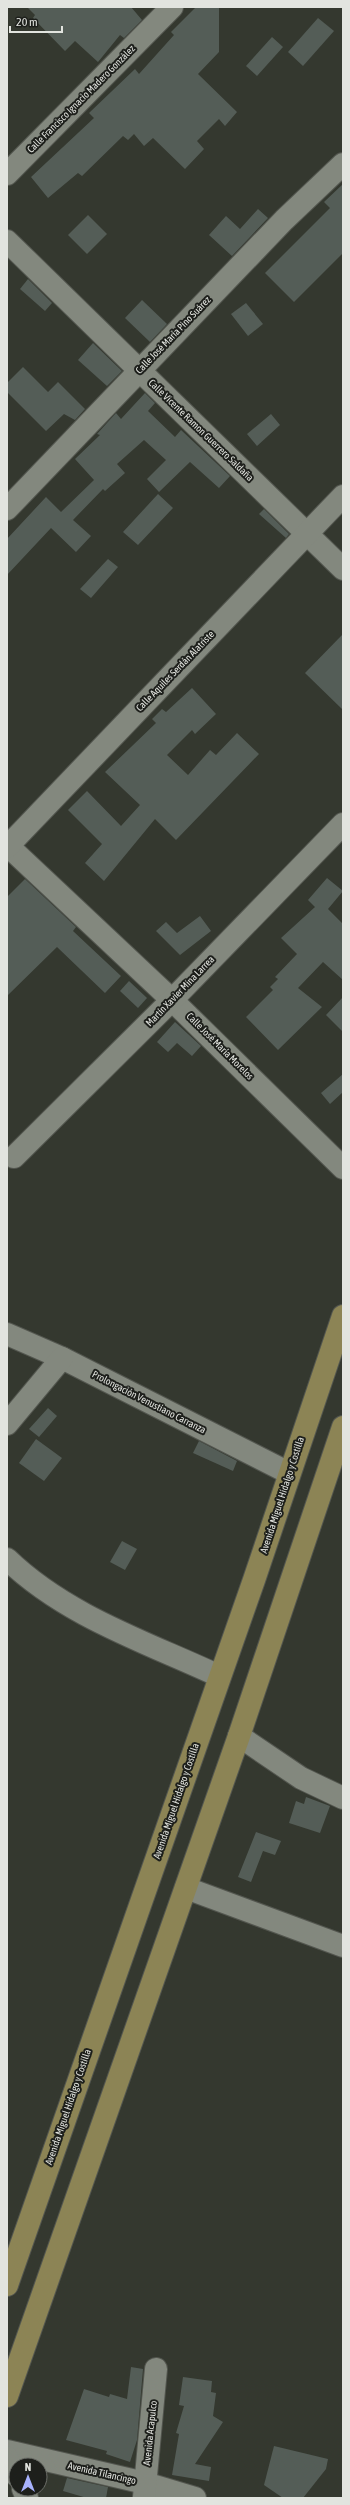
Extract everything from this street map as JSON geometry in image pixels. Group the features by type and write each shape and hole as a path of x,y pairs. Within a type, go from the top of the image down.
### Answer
{"main road":[{"name":"Avenida Miguel Hidalgo y Costilla","path":"7,2285 220,1676 343,1316"},
{"path":"7,2396 239,1736 343,1427"}],"street":[{"name":"Calle Francisco Ignacio Madero González","path":"7,174 172,7"},
{"name":"Calle José María Pino Suárez","path":"7,509 284,220 343,164"},
{"name":"Calle Vicente Ramon Guerrero Saldaña","path":"7,241 139,371 307,532 343,569"},
{"name":"Calle Aquiles Serdán Alatriste","path":"7,846 343,496"},
{"name":"Martín Xavier Mina Larrea","path":"14,1157 172,1000 343,824"},
{"name":"Calle José María Morelos","path":"7,846 172,1000 343,1168"},
{"name":"Prolongación Venustiano Carranza","path":"7,1334 62,1358 289,1473"},
{"path":"7,1424 62,1358"},
{"path":"7,1559 30,1581 96,1622 220,1676"},
{"path":"239,1736 301,1778 343,1798"},
{"path":"186,1888 343,1946"},
{"name":"Avenida Acapulco","path":"144,2491 156,2369"},
{"name":"Avenida Tilancingo","path":"7,2451 144,2491 195,2498"}],"building":[{"path":"27,7 131,7 142,20 124,38 120,35 98,62 75,41 65,51 33,18 35,15"},
{"path":"196,7 219,7 219,52 198,74 237,112 225,126 219,119 197,141 204,149 185,169 153,138 144,146 134,134 128,140 123,136 82,176 78,173 48,198 31,177 94,118 89,113 135,69 139,74 174,35 171,32"},
{"path":"318,18 334,31 303,66 288,52"},
{"path":"272,37 283,47 257,76 246,66"},
{"path":"343,184 343,253 294,302 265,273 330,208 324,202"},
{"path":"258,209 268,218 232,256 209,235 226,216 240,229"},
{"path":"88,215 107,234 87,254 68,235"},
{"path":"28,279 52,303 45,311 20,289"},
{"path":"142,300 167,324 150,342 125,318"},
{"path":"246,303 263,324 248,336 231,314"},
{"path":"93,343 122,371 107,386 78,360"},
{"path":"23,367 48,392 58,382 85,409 75,420 64,414 46,431 7,392 7,383"},
{"path":"145,393 155,403 148,411 175,437 181,430 230,476 219,488 190,462 159,492 147,479 166,460 144,440 117,464 125,473 105,491 103,489 73,520 91,536 76,552 51,528 7,575 7,539 46,497 61,512 94,480 75,459 100,435 97,434 116,413 121,419"},
{"path":"271,414 280,425 257,446 247,434"},
{"path":"158,494 173,508 138,545 123,532"},
{"path":"264,509 289,534 286,538 259,514"},
{"path":"108,559 118,567 91,598 80,589"},
{"path":"343,634 343,710 305,673"},
{"path":"192,688 216,714 195,734 192,730 167,755 188,775 210,750 216,755 237,733 259,754 176,840 155,819 104,881 85,863 102,844 68,810 87,791 121,826 140,805 105,772 156,723 152,719 162,709 166,712"},
{"path":"327,878 343,891 328,909 343,924 343,980 323,962 298,988 322,1007 278,1050 246,1017 273,990 270,987 278,979 275,977 297,954 281,938 315,907 308,900"},
{"path":"25,879 76,927 73,931 121,976 105,993 57,947 7,996 7,897"},
{"path":"200,916 211,931 180,955 156,931 166,922 177,933"},
{"path":"129,981 147,998 138,1008 120,991"},
{"path":"343,997 343,1032 326,1015"},
{"path":"175,1022 201,1046 192,1056 177,1043 168,1052 157,1042"},
{"path":"343,1074 343,1092 330,1104 321,1093"},
{"path":"48,1408 57,1416 39,1437 29,1429"},
{"path":"36,1439 62,1458 44,1481 19,1463"},
{"path":"199,1441 237,1461 233,1471 193,1453"},
{"path":"122,1541 137,1549 125,1570 110,1562"},
{"path":"306,1797 330,1806 320,1833 289,1823 296,1801 304,1804"},
{"path":"256,1832 281,1841 275,1855 263,1851 251,1882 238,1877"},
{"path":"131,2367 143,2369 137,2440 130,2462 106,2454 107,2451 66,2440 84,2389 109,2397 110,2394 127,2399"},
{"path":"183,2377 212,2381 211,2392 216,2393 213,2416 223,2422 195,2464 211,2467 209,2481 172,2475 179,2434 176,2433 184,2406 179,2405"},
{"path":"274,2446 328,2459 326,2469 303,2498 283,2498 264,2485"},
{"path":"67,2478 108,2487 106,2498 87,2498 63,2491"}]}
